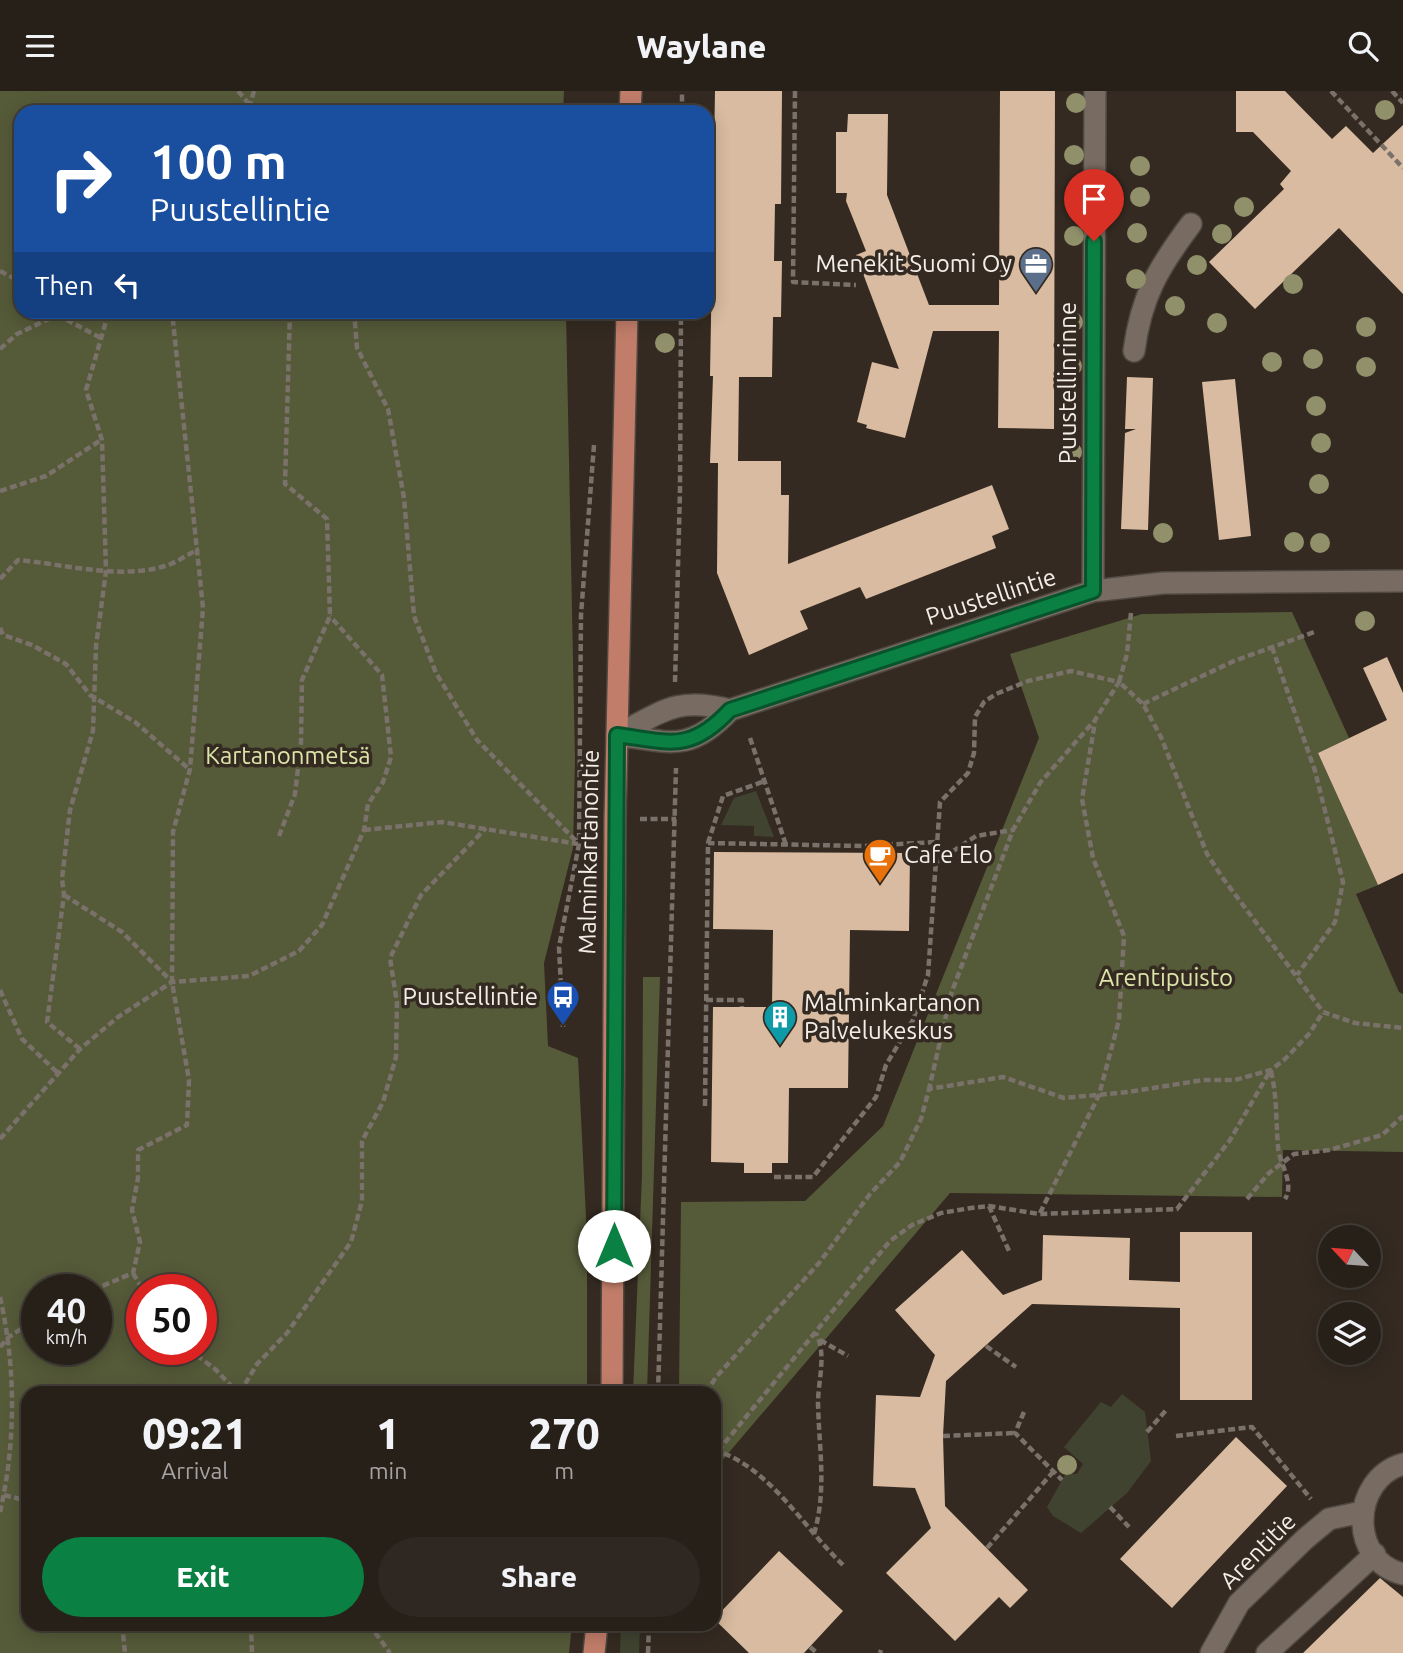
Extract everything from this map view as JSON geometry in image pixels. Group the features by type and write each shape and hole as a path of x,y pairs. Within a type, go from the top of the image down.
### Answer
{"main road":[{"name":"Malminkartanontie","path":"612,1386 617,735 627,319"},
{"path":"594,1653 596,1631"}],"street":[{"name":"Puustellinrinne","path":"1093,591 1095,91"},
{"path":"1134,352 1145,296 1162,264 1191,224"},
{"name":"Puustellintie","path":"617,735 676,743 709,733 730,710 1093,591 1163,583 1403,581"},
{"path":"617,735 675,705 700,702 730,710"},
{"path":"1403,1464 1382,1474 1369,1490 1362,1512 1363,1534 1375,1554 1387,1566 1403,1574"},
{"name":"Arentitie","path":"1211,1653 1239,1603 1306,1539 1329,1519 1362,1512"},
{"path":"1267,1653 1375,1554"}],"path":[{"path":"238,91 250,105"},
{"path":"250,105 254,91"},
{"path":"795,91 793,282 856,285"},
{"path":"1332,91 1403,169"},
{"path":"1392,91 1403,103"},
{"path":"0,349 17,334 46,319"},
{"path":"71,319 101,338"},
{"path":"80,1049 47,1022 64,895 62,879 70,810 93,731 96,646 106,571 102,440 86,390 107,319"},
{"path":"112,1282 133,1273 140,1242 132,1210 138,1178 138,1150 187,1125 189,1080 172,982 173,832 190,769 203,608 199,549 175,368 172,319"},
{"path":"279,836 295,794 301,743 302,680 330,616 327,519 285,484 290,319"},
{"path":"355,319 357,348 388,409 404,498 414,617 436,673 477,740 579,844"},
{"path":"675,705 681,319"},
{"path":"0,491 46,476 102,440"},
{"path":"563,1027 559,947 579,844 581,615 594,441"},
{"path":"0,579 18,560 106,571 166,566 199,549"},
{"path":"710,1386 819,1263 870,1194 900,1162 921,1119 951,995 1013,830 1040,783 1095,720 1119,683 1127,654 1131,610"},
{"path":"1,1136 80,1049 118,1017 172,982 249,976 299,951 322,925 364,830 368,804 383,782 391,757 382,675 330,616"},
{"path":"0,628 3,635 32,645 66,664 95,699 135,722 190,769"},
{"path":"1143,704 1234,660 1317,631"},
{"path":"1272,647 1315,771 1343,882 1335,922 1297,975"},
{"path":"774,1177 813,1177 876,1097 886,1065 913,1020 928,975 940,802 945,793 968,773 974,753 975,717 984,702 1028,681 1071,671 1119,683 1143,704 1161,737 1207,854 1323,1012 1355,1023 1403,1027"},
{"path":"1039,1214 1100,1095 1119,1020 1124,936 1093,858 1082,799 1095,720"},
{"path":"750,738 786,845"},
{"path":"658,1386 676,743"},
{"path":"705,1106 708,843 723,796 765,781"},
{"path":"364,830 442,822 579,844"},
{"path":"243,1386 257,1364 286,1333 351,1242 362,1201 362,1141 383,1103 396,1056 397,1003 390,958 421,895 486,828"},
{"path":"935,863 976,837 1013,830"},
{"path":"708,843 786,845 936,842"},
{"path":"64,895 122,932 172,982"},
{"path":"0,990 22,1039 59,1075"},
{"path":"706,1000 743,1000 742,1007"},
{"path":"721,1444 890,1241 912,1225 941,1213 989,1206 1039,1214 1177,1209 1230,1140 1270,1070 1309,1034 1323,1012"},
{"path":"929,1089 1003,1077 1064,1098 1203,1080 1235,1080 1270,1070"},
{"path":"1270,1070 1278,1099 1278,1151 1285,1164 1288,1193 1285,1199"},
{"path":"1247,1199 1269,1173 1285,1164 1294,1154 1329,1150 1382,1135 1403,1116"},
{"path":"989,1206 1009,1251"},
{"path":"0,1297 9,1337 10,1466 0,1512"},
{"path":"0,1347 21,1329"},
{"path":"814,1534 822,1508 823,1479 818,1400 821,1381 820,1340 816,1333"},
{"path":"820,1340 848,1356"},
{"path":"986,1346 1016,1367"},
{"path":"210,1365 232,1386"},
{"path":"1147,1433 1167,1409"},
{"path":"1016,1433 1024,1412"},
{"path":"1176,1436 1252,1427 1311,1499"},
{"path":"943,1436 1016,1433 1062,1480"},
{"path":"721,1452 729,1454 770,1485 843,1565"},
{"path":"987,1548 1053,1472"},
{"path":"4,1495 21,1499"},
{"path":"1110,1507 1129,1527"},
{"path":"123,1631 125,1653"},
{"path":"251,1631 252,1653"},
{"path":"374,1631 390,1653"},
{"path":"648,1653 649,1631"},
{"path":"810,1647 817,1653"}],"green space":[{"name":"Kartanonmetsä","path":"0,91 564,91 563,105 14,105 14,319 566,319 575,759 573,848 544,963 548,1046 578,1058 587,1237 587,1386 21,1386 21,1631 571,1631 569,1653 0,1653"},
{"name":"Arentipuisto","path":"1292,612 1349,738 1318,753 1378,885 1356,894 1399,992 1403,994 1403,1152 1283,1150 1282,1197 950,1193 721,1462 721,1386 679,1386 681,1202 805,1201 883,1126 1039,738 1010,654 1142,614"},
{"path":"756,791 774,837 754,836 754,826 721,825 734,798"},
{"path":"643,977 660,977 647,1386 633,1386 642,1175"},
{"path":"1122,1394 1145,1412 1151,1461 1127,1493 1081,1533 1053,1516 1047,1507 1066,1473 1077,1474 1083,1464 1064,1447 1101,1402 1111,1407"},
{"path":"621,1631 640,1631 639,1653 620,1653"}],"building":[{"path":"715,91 782,91 781,204 775,204 774,261 782,261 781,317 773,317 772,377 739,377 738,461 781,461 781,495 789,495 788,564 992,485 1009,529 992,536 996,548 866,599 860,587 800,611 808,629 749,655 717,573 718,463 710,463 713,376 710,376 711,319 714,319"},
{"path":"1000,91 1055,91 1054,429 998,428 999,331 933,331 905,438 866,428 867,425 857,422 872,362 899,369 856,255 866,251 846,201 847,193 836,193 836,132 847,132 848,114 888,114 887,195 929,305 999,305"},
{"path":"1236,91 1285,91 1332,139 1346,126 1373,153 1403,125 1403,294 1339,228 1255,309 1209,262 1284,189 1280,184 1291,171 1253,132 1236,132"},
{"path":"1127,377 1153,378 1148,530 1121,529 1125,433 1136,429 1125,429"},
{"path":"1235,379 1251,536 1219,540 1202,382"},
{"path":"1387,657 1403,693 1403,873 1378,885 1318,753 1387,720 1363,668"},
{"name":"Malminkartanon Palvelukeskus","path":"714,852 910,853 909,931 850,930 848,1088 789,1088 788,1163 772,1163 772,1173 744,1173 744,1163 711,1162 713,1007 772,1007 773,930 713,929"},
{"path":"1180,1232 1252,1232 1252,1400 1180,1400 1180,1308 1032,1304 946,1381 943,1436 945,1506 1028,1590 1010,1608 999,1597 955,1641 886,1573 931,1528 915,1488 873,1486 876,1395 920,1397 935,1355 895,1310 962,1250 1003,1295 1042,1280 1043,1235 1130,1238 1129,1280 1180,1282"},
{"path":"1236,1437 1287,1486 1172,1608 1120,1559"},
{"path":"779,1551 843,1611 804,1653 749,1653 721,1626 721,1612"},
{"path":"1380,1578 1403,1597 1403,1653 1303,1653"}],"place":[{"name":"Menekit Suomi Oy","path":"1036,294"},
{"name":"Cafe Elo","path":"880,885"},
{"name":"Puustellintie","path":"563,1027"},
{"name":"Malminkartanon Palvelukeskus","path":"780,1047"}],"route":[{"path":"614,1246 613,1036 617,735 676,743 709,733 730,710 778,697 1093,591 1094,241"}]}
